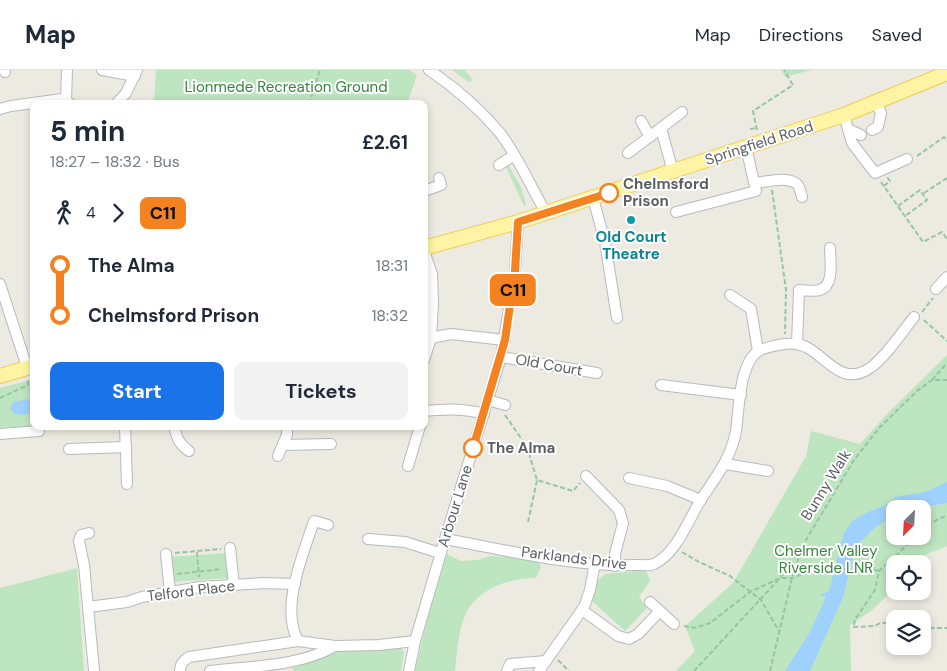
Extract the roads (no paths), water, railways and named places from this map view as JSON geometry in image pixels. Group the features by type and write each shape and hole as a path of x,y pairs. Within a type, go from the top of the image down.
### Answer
{"main road":[{"name":"Springfield Road","path":"428,248 518,222 673,172 844,114 947,73"},
{"path":"0,376 30,366"}],"street":[{"path":"67,70 69,100"},
{"path":"102,70 136,73 126,93 120,100"},
{"path":"429,70 451,84 476,105 501,135 546,213"},
{"path":"49,100 62,98 66,100"},
{"path":"872,130 878,128 881,114 876,102"},
{"path":"0,110 30,103"},
{"path":"628,153 682,112"},
{"path":"844,114 852,143 875,174 907,159"},
{"path":"641,121 650,137"},
{"path":"661,128 673,172"},
{"path":"848,129 861,135"},
{"path":"752,145 755,187"},
{"path":"499,165 513,156"},
{"path":"428,189 442,185 439,178"},
{"path":"676,212 755,187 784,180 798,186 802,197"},
{"path":"593,198 605,242 617,318"},
{"name":"Arbour Lane","path":"409,671 415,641 444,538 501,357 515,271 518,222"},
{"path":"797,344 799,290 820,290 827,284 830,277 830,248"},
{"path":"428,262 432,274 433,304 428,333"},
{"path":"936,289 947,277"},
{"path":"0,284 30,366"},
{"path":"730,295 751,308 758,351 785,344 797,344 807,348 835,368 853,375 862,372 876,363 914,317"},
{"path":"428,339 451,334 505,340"},
{"name":"Parklands Drive","path":"444,538 563,560 615,566 653,565 674,548 701,500 725,464 735,434 745,368 758,351"},
{"name":"Old Court","path":"501,357 597,373"},
{"path":"661,385 741,395"},
{"path":"488,400 505,405"},
{"path":"428,410 447,408 466,409 484,414"},
{"path":"125,430 127,484"},
{"path":"175,430 177,440 181,446 190,451"},
{"path":"278,456 287,435 287,430"},
{"path":"408,466 419,430"},
{"path":"0,434 39,431"},
{"path":"283,445 331,444"},
{"path":"69,449 126,447"},
{"path":"725,464 768,471"},
{"path":"586,476 619,510 623,523 623,534 615,554 615,566"},
{"path":"629,478 667,486 701,500"},
{"path":"298,641 295,636 292,611 295,584 314,522 328,525"},
{"path":"89,533 81,535 79,541 84,566 94,670"},
{"path":"368,539 405,542 440,553"},
{"path":"514,551 517,540"},
{"path":"230,548 234,585"},
{"path":"166,554 170,592"},
{"path":"539,671 582,610 590,590 595,563"},
{"name":"Telford Place","path":"88,608 200,587 295,584"},
{"path":"650,602 674,624"},
{"path":"582,610 618,636 630,639 638,634 660,612"},
{"path":"180,671 180,666 189,657 298,641 335,646 415,641"},
{"path":"210,671 300,660 315,656 335,646"},
{"path":"257,647 260,665"},
{"path":"507,671 510,664 548,658"}],"water":[{"path":"30,399 30,414 24,415 12,412 10,409 13,402"},
{"path":"947,482 947,503 931,506 931,500 892,500 895,497 925,492"},
{"path":"886,505 886,520 861,541 855,550 843,597 810,671 785,671 810,632 826,597 820,595 829,591 844,533 852,521"}],"place":[{"name":"Chelmsford Prison","path":"609,193"},
{"name":"Old Court Theatre","path":"631,220"},
{"name":"The Alma","path":"473,448"}],"park label":[{"name":"Lionmede Recreation Ground","path":"286,87"},
{"name":"Chelmer Valley Riverside LNR","path":"826,560"}]}
